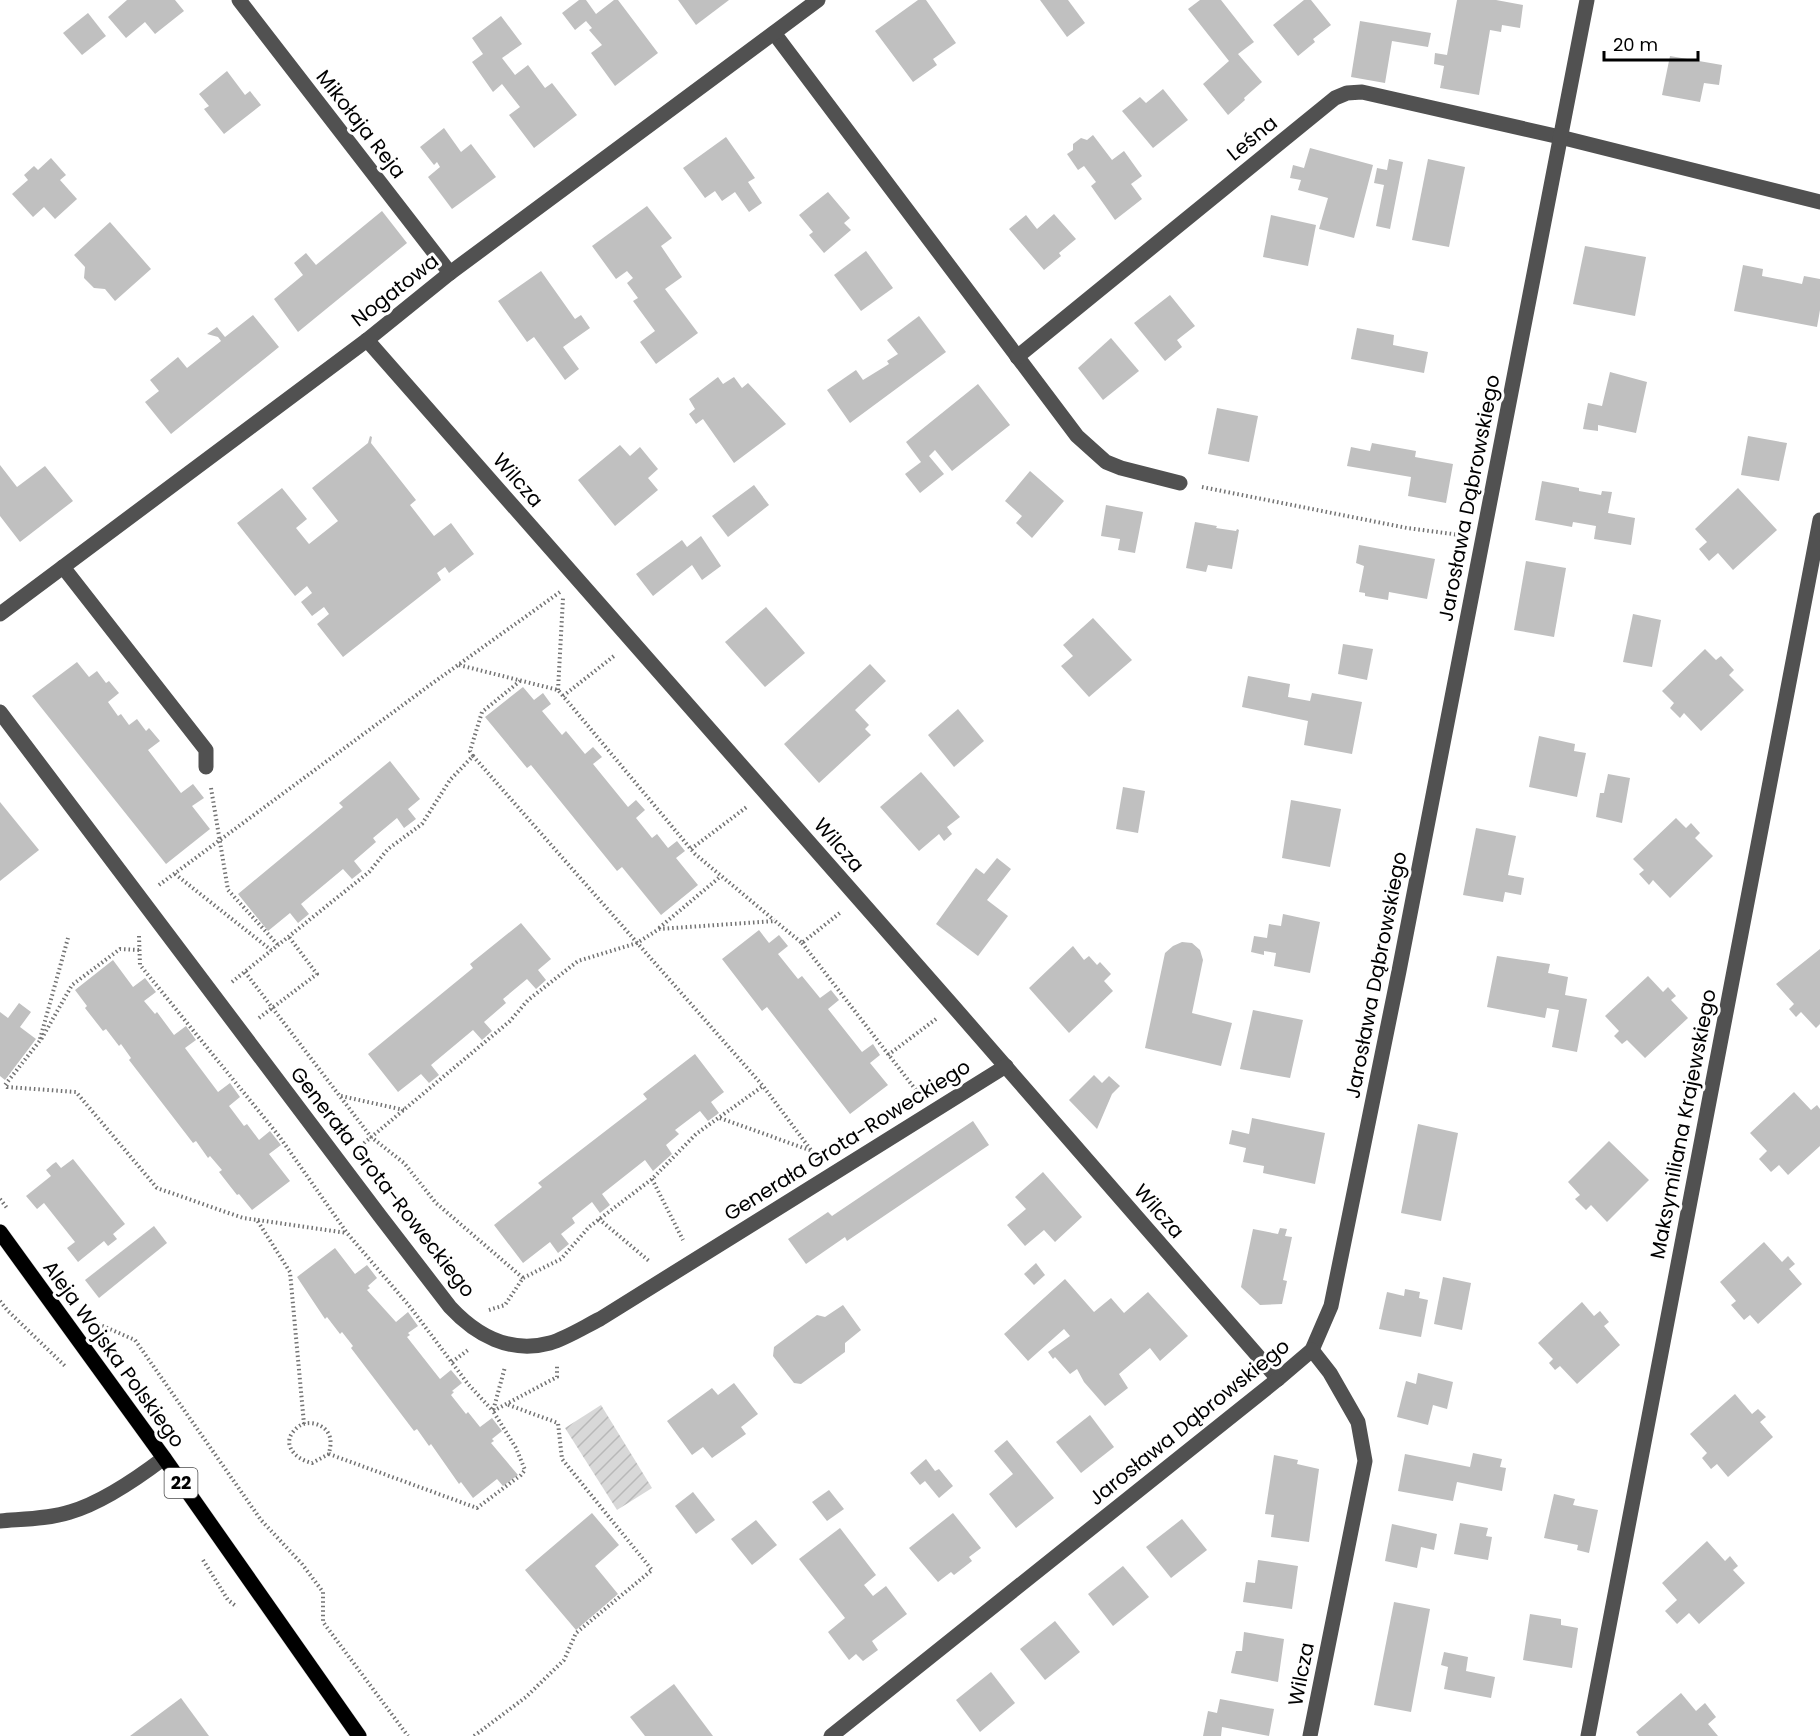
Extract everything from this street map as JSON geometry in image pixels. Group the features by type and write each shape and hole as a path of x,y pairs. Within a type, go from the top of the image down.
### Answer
{"main road":[{"name":"Aleja Wojska Polskiego","path":"0,1232 164,1458 359,1736"}],"street":[{"name":"Mikołaja Reja","path":"238,0 450,273"},
{"name":"Nogatowa","path":"0,614 367,340 450,273 818,0"},
{"name":"Jarosława Dąbrowskiego","path":"831,1736 1312,1350 1331,1306 1587,0"},
{"path":"774,33 1077,436 1106,462 1180,483"},
{"name":"Leśna","path":"1017,357 1335,98 1347,93 1362,92 1560,137"},
{"path":"1560,137 1820,201"},
{"name":"Wilcza","path":"367,340 859,898 1278,1379"},
{"name":"Maksymiliana Krajewskiego","path":"1588,1736 1820,520"},
{"path":"63,567 206,750 206,767"},
{"name":"Generała Grota-Roweckiego","path":"0,712 339,1162 462,1319 481,1334 511,1346 550,1343 600,1319 1006,1066"},
{"name":"Wilcza","path":"1310,1736 1365,1461 1358,1422 1330,1373 1312,1350"},
{"path":"0,1521 70,1512 105,1496 164,1458"}],"path":[{"path":"1180,483 1407,528 1483,538"},
{"path":"141,899 458,665 564,590 558,690 562,696 691,849 802,943 932,1112"},
{"path":"562,696 633,642"},
{"path":"458,665 558,690"},
{"path":"520,681 482,712 470,751 473,756 763,1086 831,1175"},
{"path":"214,996 369,872 388,849 422,824 450,780 473,756"},
{"path":"206,767 221,840 228,890 278,945"},
{"path":"691,849 765,792"},
{"path":"175,874 272,950"},
{"path":"339,1162 405,1110 510,1021 528,1000 578,961 637,944 659,929 721,876"},
{"path":"802,943 859,898"},
{"path":"659,929 775,921"},
{"path":"241,1032 317,974 288,937"},
{"path":"39,1042 68,938"},
{"path":"139,950 120,949 72,986 39,1042 5,1085 6,1087 76,1092 157,1188 243,1218 347,1233"},
{"path":"244,972 371,1137 404,1163 436,1203 523,1278"},
{"path":"888,1055 953,1006"},
{"path":"462,1319 505,1305 523,1278 561,1259 589,1227 652,1179 696,1134 763,1086"},
{"path":"340,1096 405,1110"},
{"path":"719,1118 812,1151"},
{"path":"652,1179 694,1260"},
{"path":"599,1219 668,1277"},
{"path":"257,1220 290,1272 304,1424"},
{"path":"0,1301 71,1374"},
{"path":"91,1321 135,1340 261,1520 302,1564 323,1592 323,1622 408,1736"},
{"path":"329,1454 331,1444 329,1435 325,1428 318,1424 298,1425 291,1435 289,1443 296,1457 312,1463 329,1454 477,1508 525,1470 516,1448 493,1411 511,1346"},
{"path":"474,1736 526,1697 564,1660 576,1633 652,1570 562,1459 558,1424 506,1404"},
{"path":"198,1552 228,1600 237,1607"}],"shaded area":[{"path":"601,1405 652,1488 617,1510 565,1428"}],"building":[{"path":"127,0 175,0 184,11 155,34 145,22 126,38 108,17"},
{"path":"579,0 586,0 596,14 614,0 618,0 658,53 615,86 591,53 602,45 589,30 592,28 586,21 575,30 562,13"},
{"path":"678,0 729,0 696,25"},
{"path":"918,0 926,0 956,43 933,59 937,65 913,82 875,31"},
{"path":"1040,0 1068,0 1085,23 1067,37"},
{"path":"1200,0 1221,0 1254,42 1238,54 1262,82 1228,115 1203,84 1229,61 1188,9"},
{"path":"1304,0 1311,0 1331,25 1313,39 1315,42 1298,56 1273,25"},
{"path":"1457,0 1496,0 1523,5 1520,28 1502,25 1501,32 1490,30 1479,95 1440,88 1444,66 1434,64 1435,53 1447,55"},
{"path":"88,13 106,36 82,55 63,33"},
{"path":"501,16 522,44 502,58 515,75 528,65 545,88 552,83 577,115 534,148 509,115 520,107 502,84 493,92 472,62 483,54 472,38"},
{"path":"1360,21 1431,33 1428,47 1392,41 1385,83 1351,77"},
{"path":"1670,56 1722,65 1719,85 1704,83 1700,102 1662,95"},
{"path":"227,71 245,95 250,91 261,105 224,134 204,109 209,106 199,94"},
{"path":"1163,89 1188,120 1153,148 1122,111 1140,97 1146,103"},
{"path":"444,128 461,152 471,144 496,177 452,209 428,177 440,167 437,162 434,165 420,147"},
{"path":"1093,135 1112,160 1124,151 1142,176 1131,184 1142,199 1115,220 1091,186 1096,182 1084,166 1078,170 1067,154 1073,150 1073,144 1081,138 1087,140"},
{"path":"726,137 755,178 748,182 762,203 749,212 735,192 722,201 715,191 705,198 683,168"},
{"path":"1310,148 1373,165 1354,238 1319,229 1328,198 1298,190 1301,180 1290,178 1293,165 1304,168"},
{"path":"51,158 66,175 60,180 77,199 55,219 44,207 33,217 12,194 28,180 24,175 34,166 38,170"},
{"path":"1389,159 1403,162 1390,229 1376,226 1384,185 1374,183 1377,168 1387,170"},
{"path":"1428,159 1465,167 1449,247 1412,240"},
{"path":"828,192 850,218 844,223 851,230 824,253 809,235 813,232 799,215"},
{"path":"647,206 672,238 661,246 682,277 665,289 698,333 656,364 640,342 655,331 633,301 638,298 627,283 633,278 627,271 616,279 592,246"},
{"path":"382,211 407,243 298,332 274,299 303,275 294,263 306,253 316,265"},
{"path":"1054,214 1076,239 1044,270 1009,229 1026,215 1037,229"},
{"path":"1271,215 1316,225 1308,266 1263,257"},
{"path":"110,222 151,269 115,301 105,289 94,288 84,278 85,267 74,255"},
{"path":"1585,246 1646,257 1635,316 1573,304"},
{"path":"866,251 893,288 861,311 834,275"},
{"path":"1743,265 1763,269 1762,276 1802,284 1804,276 1820,279 1820,310 1817,327 1734,311"},
{"path":"541,271 575,319 581,315 590,328 563,347 579,369 565,380 534,337 527,342 498,301"},
{"path":"1170,295 1195,326 1177,340 1182,347 1165,361 1134,323"},
{"path":"253,315 279,347 171,434 145,402 159,391 150,380 178,357 187,368 221,341 218,337 207,334 217,327 225,337"},
{"path":"919,316 946,352 850,423 827,390 856,370 863,380 889,364 887,361 898,354 887,340"},
{"path":"1357,328 1394,335 1393,345 1428,352 1424,373 1351,359"},
{"path":"1111,338 1139,371 1103,400 1078,368"},
{"path":"1610,372 1647,382 1636,433 1598,425 1598,431 1583,429 1588,403 1602,406"},
{"path":"718,377 723,384 734,377 742,388 748,383 786,424 734,463 703,419 696,424 689,414 695,409 689,399"},
{"path":"978,384 1010,425 952,471 935,450 929,456 944,474 920,493 905,474 921,462 906,442"},
{"path":"1217,408 1258,416 1249,462 1208,454"},
{"path":"370,436 372,437 371,443 416,500 410,505 434,536 451,523 474,554 449,573 445,567 437,573 441,580 343,657 317,624 329,614 324,607 312,616 301,602 312,593 307,586 295,596 237,523 282,488 307,519 296,528 309,544 338,521 312,488 368,443"},
{"path":"1748,436 1787,443 1779,481 1741,475"},
{"path":"1372,443 1416,451 1415,457 1453,464 1446,503 1408,496 1411,477 1347,466 1351,447 1370,451"},
{"path":"620,445 630,456 640,447 658,469 648,478 658,490 615,526 578,480"},
{"path":"0,465 17,487 45,466 73,501 20,542 0,516"},
{"path":"1030,471 1064,501 1032,538 1016,523 1022,516 1005,501"},
{"path":"1542,481 1601,495 1602,491 1612,492 1608,513 1635,518 1631,545 1594,539 1596,526 1573,522 1572,527 1535,520"},
{"path":"754,485 769,505 728,537 712,516"},
{"path":"1738,488 1777,530 1733,570 1718,553 1709,561 1699,549 1707,542 1695,529"},
{"path":"1106,505 1143,512 1135,553 1118,550 1120,539 1101,536"},
{"path":"1195,522 1217,526 1216,528 1239,530 1232,569 1208,565 1206,572 1186,568"},
{"path":"701,536 721,566 702,580 692,565 653,596 636,574 682,540 687,547"},
{"path":"1359,545 1435,559 1427,599 1389,592 1388,600 1365,596 1365,593 1359,592 1364,566 1356,563"},
{"path":"1526,561 1566,568 1554,637 1514,630"},
{"path":"766,607 805,653 765,687 725,642"},
{"path":"1633,614 1661,620 1652,667 1623,662"},
{"path":"1093,618 1132,660 1089,697 1061,666 1073,656 1063,645"},
{"path":"1343,644 1373,649 1367,680 1338,674"},
{"path":"1705,649 1716,660 1721,656 1734,670 1729,675 1744,690 1701,731 1684,713 1680,718 1670,708 1674,703 1662,691"},
{"path":"77,662 89,677 97,671 106,683 109,681 119,693 108,702 118,716 121,714 129,725 137,719 146,731 149,728 160,741 148,750 181,793 193,784 204,798 192,806 210,829 166,864 32,696"},
{"path":"870,664 886,681 855,710 869,725 865,729 871,735 819,783 784,744"},
{"path":"1248,676 1290,684 1288,697 1310,701 1312,693 1362,702 1352,754 1304,745 1308,721 1242,707"},
{"path":"523,687 534,700 543,693 551,704 542,711 562,735 566,731 585,754 593,747 602,757 593,764 628,807 636,800 645,810 636,818 652,838 657,834 668,848 677,841 685,851 676,858 698,885 661,915 622,867 617,871 531,765 527,768 485,717"},
{"path":"958,709 984,741 954,767 928,735"},
{"path":"1539,736 1575,744 1574,751 1586,753 1577,797 1529,787"},
{"path":"390,761 420,799 408,809 416,819 404,828 397,818 373,838 376,842 354,861 362,871 352,879 343,869 301,904 309,914 298,923 290,913 268,931 238,894 343,807 339,803"},
{"path":"921,772 960,817 947,827 952,834 944,841 939,834 919,851 880,807"},
{"path":"1608,774 1630,778 1622,823 1596,817 1600,793 1604,793"},
{"path":"1123,787 1145,791 1138,833 1116,829"},
{"path":"1291,800 1341,809 1330,867 1282,858"},
{"path":"0,802 39,850 0,881"},
{"path":"1676,818 1686,828 1691,823 1700,833 1695,838 1713,856 1670,898 1653,880 1649,885 1639,874 1644,870 1633,859"},
{"path":"1476,828 1516,836 1508,875 1524,878 1521,895 1505,892 1503,902 1463,895"},
{"path":"997,858 1011,869 987,900 1008,916 978,956 936,924 976,868 984,874"},
{"path":"1283,914 1320,922 1310,973 1274,966 1276,953 1264,951 1264,955 1251,952 1254,936 1267,938 1269,924 1281,926"},
{"path":"521,923 551,959 538,970 546,980 536,989 527,979 503,999 506,1003 484,1022 492,1031 482,1040 473,1030 431,1065 439,1075 429,1083 421,1074 398,1092 368,1054 473,968 470,964"},
{"path":"759,930 769,943 779,935 788,946 778,954 798,979 802,976 820,998 831,990 839,1000 828,1009 862,1052 873,1044 880,1055 870,1063 888,1085 850,1114 767,1007 762,1011 722,959"},
{"path":"1182,942 1192,943 1200,950 1203,960 1192,1013 1232,1023 1221,1066 1145,1048 1165,953"},
{"path":"1073,946 1084,960 1089,956 1097,965 1100,962 1111,974 1104,981 1113,991 1069,1033 1029,988"},
{"path":"1820,949 1820,1024 1816,1028 1801,1012 1796,1017 1789,1009 1794,1004 1776,984"},
{"path":"1497,956 1550,964 1548,973 1568,977 1565,995 1587,999 1577,1052 1552,1047 1559,1010 1547,1008 1545,1018 1487,1007"},
{"path":"113,960 133,987 145,978 156,992 144,1001 155,1014 157,1012 174,1035 186,1026 196,1040 185,1048 218,1092 230,1083 240,1097 229,1106 244,1126 247,1124 259,1140 270,1131 281,1145 269,1154 290,1181 252,1210 219,1172 222,1170 210,1156 208,1158 196,1141 193,1143 129,1060 131,1058 121,1044 119,1046 106,1029 103,1031 85,1008 87,1006 75,990"},
{"path":"1648,976 1663,992 1668,987 1676,996 1671,1000 1688,1018 1645,1058 1627,1040 1622,1044 1614,1036 1619,1031 1605,1016"},
{"path":"19,1003 31,1012 20,1027 36,1039 5,1080 0,1076 0,1012 8,1018"},
{"path":"1253,1010 1303,1020 1290,1078 1240,1069"},
{"path":"695,1054 724,1092 711,1102 719,1113 708,1121 700,1111 675,1130 679,1134 666,1145 672,1154 653,1171 645,1160 602,1194 610,1205 600,1213 592,1202 572,1218 575,1223 561,1234 569,1244 558,1253 550,1242 523,1263 494,1225 542,1187 538,1183 647,1099 643,1094"},
{"path":"1094,1075 1102,1083 1109,1076 1120,1086 1112,1094 1097,1129 1069,1100"},
{"path":"1794,1092 1811,1110 1817,1105 1820,1109 1820,1146 1788,1175 1779,1165 1771,1172 1759,1159 1767,1151 1750,1133"},
{"path":"1252,1118 1325,1133 1315,1184 1263,1173 1264,1166 1243,1162 1246,1148 1229,1144 1232,1130 1249,1134"},
{"path":"973,1121 989,1145 847,1241 845,1237 806,1264 788,1239 828,1212 832,1216"},
{"path":"1418,1124 1458,1133 1441,1221 1401,1213"},
{"path":"1609,1141 1649,1180 1607,1222 1591,1205 1586,1210 1575,1199 1580,1195 1568,1182"},
{"path":"73,1159 125,1224 113,1234 117,1239 108,1246 104,1241 78,1262 67,1248 75,1242 44,1203 37,1209 26,1196 51,1176 46,1170 53,1164 56,1162 61,1168"},
{"path":"1043,1172 1082,1217 1055,1242 1044,1230 1025,1246 1007,1225 1026,1209 1015,1197"},
{"path":"154,1226 167,1243 99,1298 85,1280"},
{"path":"1280,1228 1287,1229 1285,1236 1292,1237 1283,1280 1287,1281 1282,1304 1260,1305 1241,1287 1253,1229 1278,1234"},
{"path":"1764,1242 1782,1262 1788,1256 1795,1264 1789,1269 1802,1284 1758,1324 1750,1315 1744,1320 1731,1305 1736,1301 1720,1282"},
{"path":"335,1248 355,1274 367,1265 377,1278 367,1290 396,1322 408,1312 418,1326 408,1333 410,1335 407,1337 440,1379 451,1370 462,1383 452,1391 454,1392 451,1395 466,1414 468,1412 480,1427 492,1418 502,1431 492,1439 494,1441 491,1443 518,1475 503,1486 497,1479 473,1498 461,1482 459,1484 431,1444 429,1446 417,1429 414,1431 351,1348 353,1346 342,1332 340,1334 327,1317 325,1319 297,1277"},
{"path":"1036,1263 1045,1275 1034,1285 1024,1274"},
{"path":"1443,1277 1471,1283 1462,1330 1434,1324"},
{"path":"1065,1279 1094,1312 1111,1298 1124,1313 1148,1292 1188,1336 1160,1361 1150,1348 1119,1374 1128,1388 1105,1406 1084,1382 1077,1369 1070,1374 1048,1352 1070,1336 1064,1329 1028,1361 1004,1334"},
{"path":"1405,1289 1420,1292 1419,1298 1428,1300 1421,1337 1379,1329 1387,1292 1404,1296"},
{"path":"1582,1302 1594,1316 1600,1311 1609,1322 1604,1326 1620,1345 1577,1384 1560,1366 1555,1370 1549,1363 1553,1359 1538,1343"},
{"path":"843,1305 861,1330 845,1343 845,1352 801,1384 794,1383 773,1356 774,1347 817,1315 825,1317"},
{"path":"1418,1373 1453,1382 1447,1409 1433,1405 1428,1425 1397,1417 1406,1381 1416,1384"},
{"path":"734,1383 758,1414 741,1427 746,1434 712,1458 703,1447 692,1455 667,1421 712,1388 718,1395"},
{"path":"1735,1394 1752,1414 1758,1409 1766,1417 1760,1422 1773,1437 1728,1477 1717,1464 1711,1469 1702,1458 1707,1453 1690,1434"},
{"path":"1090,1415 1114,1447 1081,1473 1056,1442"},
{"path":"1007,1440 1054,1498 1016,1528 989,1494 1013,1474 994,1451"},
{"path":"1473,1453 1502,1459 1500,1467 1506,1468 1502,1491 1457,1482 1453,1501 1398,1491 1405,1454 1470,1467"},
{"path":"1274,1455 1298,1460 1297,1464 1319,1469 1309,1542 1271,1537 1274,1515 1265,1514"},
{"path":"926,1459 935,1471 939,1469 953,1486 939,1498 925,1481 920,1485 910,1473"},
{"path":"829,1490 844,1509 827,1521 812,1502"},
{"path":"693,1492 715,1520 696,1534 675,1506"},
{"path":"1554,1494 1575,1499 1573,1505 1598,1510 1589,1553 1577,1550 1578,1545 1544,1538"},
{"path":"592,1513 619,1545 595,1566 618,1594 576,1630 525,1570"},
{"path":"953,1513 981,1548 969,1557 972,1561 954,1575 951,1572 938,1582 909,1548"},
{"path":"1182,1519 1207,1550 1171,1578 1146,1547"},
{"path":"756,1520 777,1545 752,1565 731,1539"},
{"path":"1460,1523 1488,1528 1486,1536 1492,1537 1488,1560 1454,1554"},
{"path":"1392,1524 1437,1534 1434,1550 1421,1547 1417,1568 1385,1561"},
{"path":"840,1528 876,1575 864,1585 873,1596 886,1586 907,1614 872,1641 878,1650 863,1661 856,1654 849,1660 828,1632 845,1618 799,1559"},
{"path":"1707,1541 1725,1561 1730,1556 1738,1566 1733,1570 1745,1583 1699,1624 1689,1613 1677,1624 1665,1611 1677,1600 1662,1583"},
{"path":"1258,1560 1298,1566 1292,1609 1243,1602 1246,1582 1255,1583"},
{"path":"1123,1566 1149,1597 1113,1626 1088,1594"},
{"path":"1394,1602 1430,1609 1411,1712 1374,1705"},
{"path":"1530,1614 1561,1619 1561,1625 1578,1628 1572,1668 1523,1660"},
{"path":"1055,1621 1080,1652 1045,1680 1020,1649"},
{"path":"1244,1632 1284,1639 1278,1682 1231,1673 1236,1651 1242,1651"},
{"path":"1444,1652 1468,1657 1466,1671 1495,1677 1491,1698 1444,1689 1448,1667 1441,1665"},
{"path":"991,1672 1015,1703 980,1732 956,1700"},
{"path":"674,1684 713,1736 645,1736 630,1717"},
{"path":"1681,1693 1696,1711 1705,1703 1716,1717 1708,1724 1718,1736 1639,1736 1636,1732"},
{"path":"181,1698 209,1736 130,1736"},
{"path":"1220,1699 1274,1709 1269,1736 1222,1727 1221,1736 1203,1736 1208,1711 1217,1713"}]}
